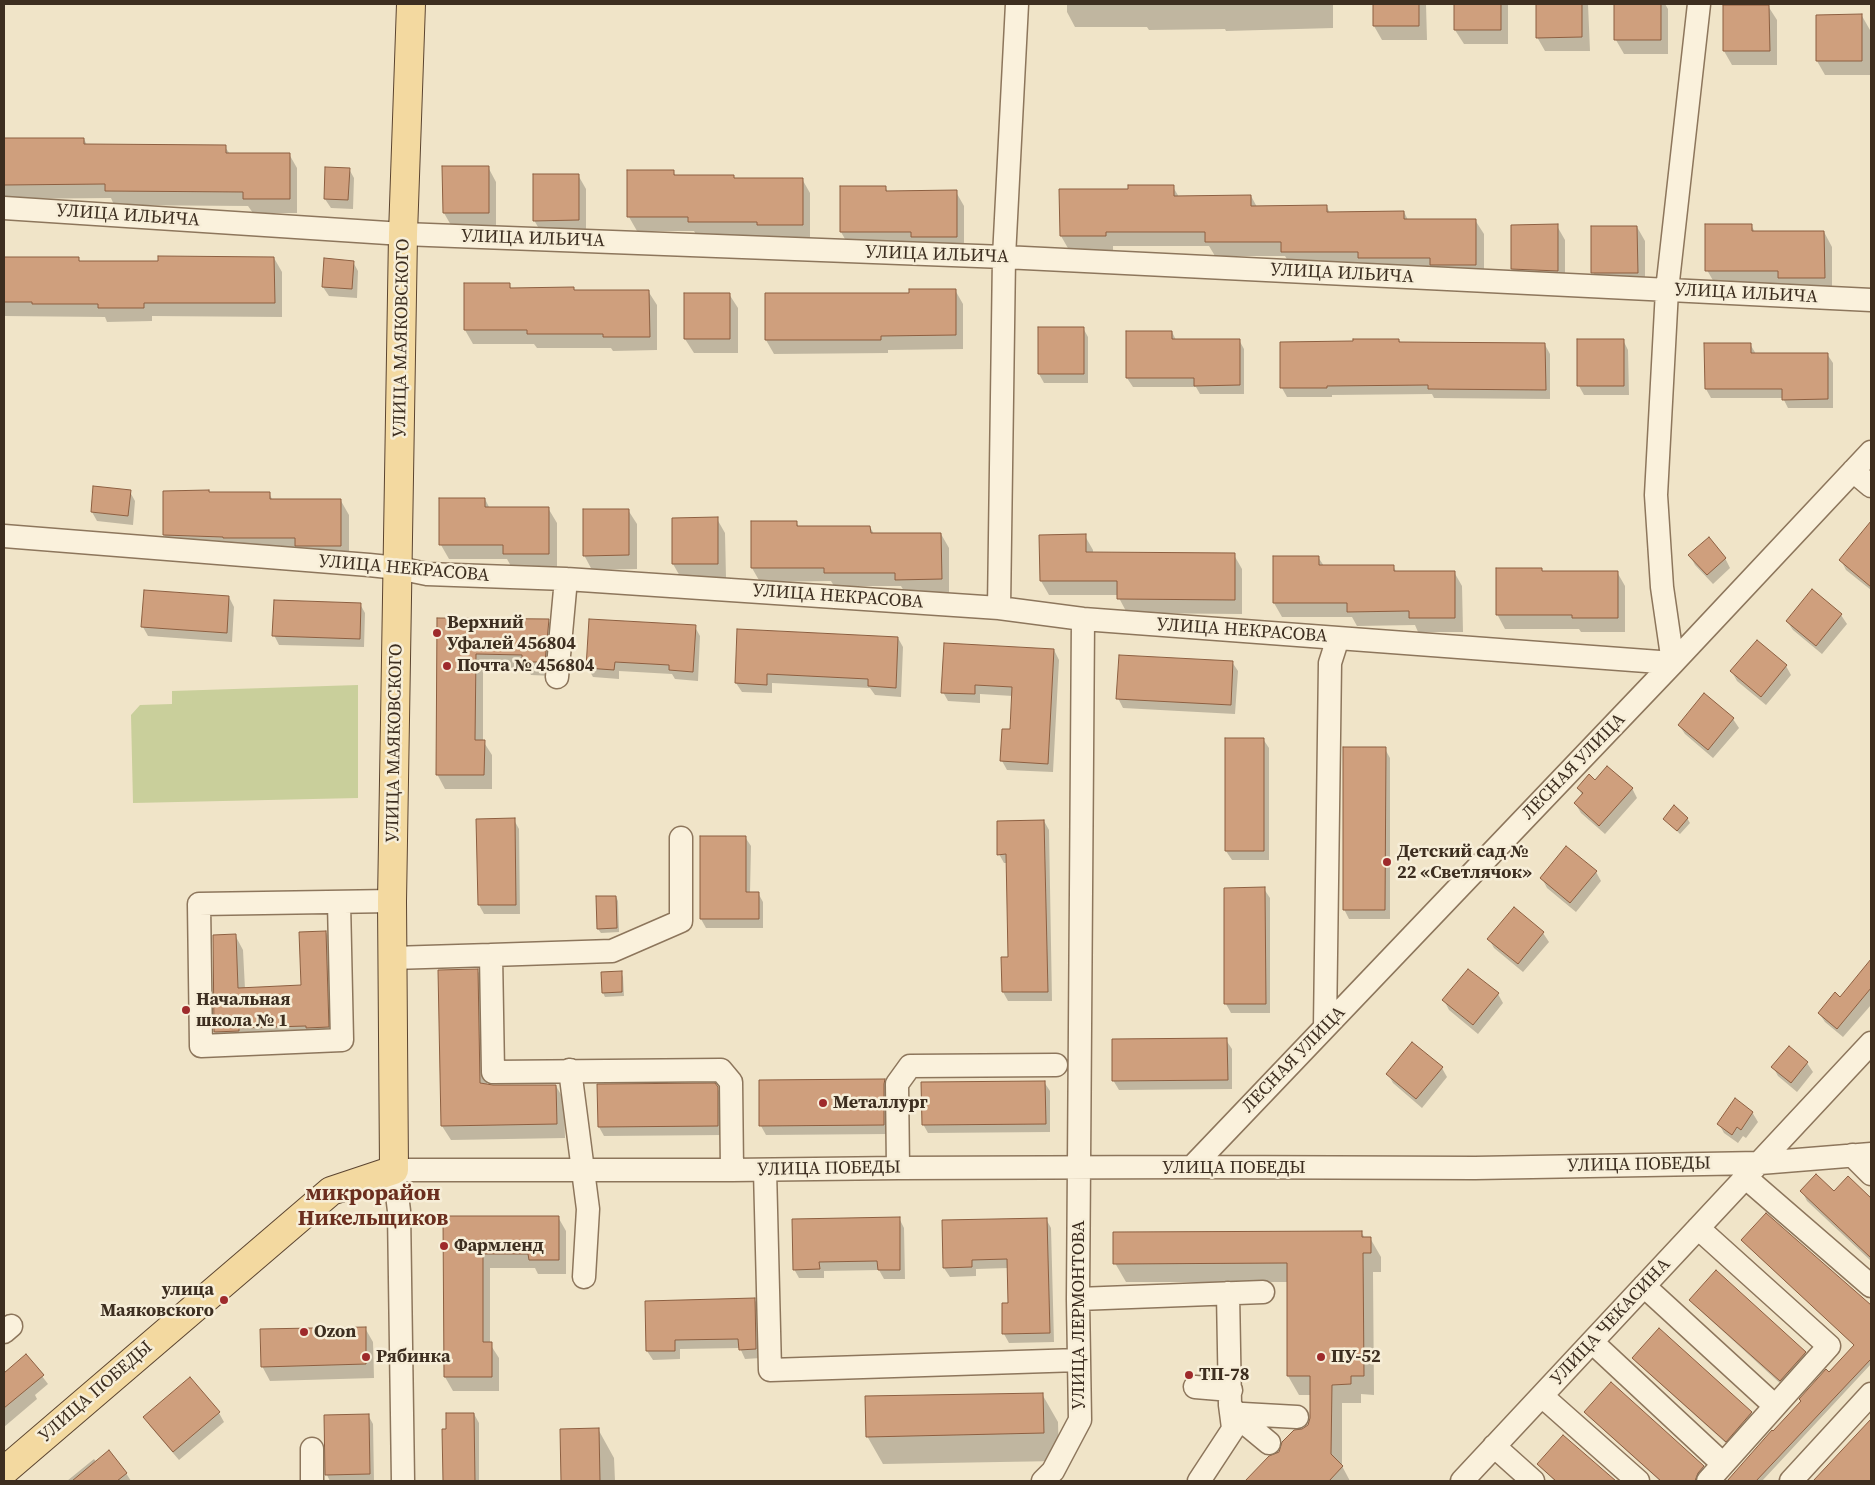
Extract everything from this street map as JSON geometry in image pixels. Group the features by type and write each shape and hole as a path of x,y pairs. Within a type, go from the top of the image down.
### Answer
{"main road":[{"name":"УЛИЦА МАЯКОВСКОГО","path":"394,1170 392,901 403,234 411,4"},
{"name":"УЛИЦА ПОБЕДЫ","path":"4,1471 331,1191 394,1170"}],"street":[{"path":"999,608 1004,257 1017,4"},
{"path":"1673,664 1662,587 1656,494 1667,290 1699,4"},
{"name":"УЛИЦА ИЛЬИЧА","path":"4,208 403,234 1004,257 1871,300"},
{"name":"ЛЕСНАЯ УЛИЦА","path":"1192,1167 1673,664 1871,452"},
{"path":"1853,471 1871,486"},
{"name":"УЛИЦА НЕКРАСОВА","path":"4,536 398,568 427,574 566,579 999,608 1083,619 1673,664"},
{"path":"557,676 566,579"},
{"name":"УЛИЦА ЛЕРМОНТОВА","path":"1043,1481 1053,1471 1080,1420 1078,1299 1083,619"},
{"path":"1325,1027 1330,663 1338,638"},
{"path":"392,958 612,951 681,921 681,838"},
{"path":"339,902 342,1040 201,1046 199,904 392,901"},
{"path":"491,955 493,1072 721,1070 731,1082 732,1170"},
{"name":"УЛИЦА ЧЕКАСИНА","path":"1462,1481 1871,1043"},
{"path":"898,1168 896,1084 910,1066 1056,1065"},
{"path":"570,1070 588,1210 584,1278"},
{"path":"1862,1155 1871,1174"},
{"name":"УЛИЦА ПОБЕДЫ","path":"394,1170 1192,1167 1753,1170 1862,1155"},
{"name":"УЛИЦА МАЯКОВСКОГО","path":"394,1170 399,1211 403,1481"},
{"path":"765,1170 770,1370 1079,1360"},
{"path":"1753,1170 1871,1286"},
{"path":"1698,1228 1829,1346 1708,1481"},
{"path":"1644,1286 1775,1406"},
{"path":"1078,1299 1263,1292"},
{"path":"1199,1481 1233,1410 1228,1293"},
{"path":"1592,1342 1723,1464"},
{"path":"1195,1387 1243,1414 1297,1417"},
{"path":"1791,1481 1871,1394"},
{"path":"1542,1396 1638,1481"},
{"path":"1233,1410 1269,1443"},
{"path":"1494,1446 1533,1481"},
{"path":"312,1449 312,1481"}],"green space":[{"path":"358,685 358,798 133,803 131,715 140,705 172,704 172,691"}],"building":[{"path":"1373,4 1419,4 1419,26 1373,26"},
{"path":"1454,4 1501,4 1501,30 1454,30"},
{"path":"1536,4 1582,4 1582,37 1536,38"},
{"path":"1614,4 1661,4 1661,40 1614,40"},
{"path":"1723,5 1769,5 1770,51 1723,51"},
{"path":"1862,14 1862,61 1816,61 1816,15"},
{"path":"4,138 84,138 84,144 226,145 226,153 290,153 290,199 243,199 243,192 105,191 105,184 4,185"},
{"path":"442,166 489,166 489,213 443,213"},
{"path":"325,167 350,168 348,200 324,199"},
{"path":"627,170 674,170 674,175 734,175 734,178 803,178 803,225 757,225 757,222 688,222 688,217 627,217"},
{"path":"533,174 579,174 579,220 533,221"},
{"path":"1128,185 1174,185 1174,196 1251,195 1251,206 1327,205 1327,212 1404,211 1404,219 1476,219 1476,265 1430,265 1430,258 1358,258 1358,252 1281,252 1281,242 1205,242 1205,232 1106,232 1106,236 1060,236 1059,189 1128,189"},
{"path":"840,186 886,186 886,191 957,190 957,237 911,237 911,232 840,232"},
{"path":"1558,224 1558,271 1511,269 1511,225"},
{"path":"1705,224 1752,224 1752,231 1824,231 1825,278 1778,278 1778,271 1705,271"},
{"path":"1591,226 1637,226 1638,273 1591,273"},
{"path":"158,256 274,257 275,303 144,303 144,308 98,308 98,304 4,302 4,257 79,257 79,261 158,261"},
{"path":"324,258 354,261 352,289 322,287"},
{"path":"464,283 510,283 510,288 574,287 574,290 649,290 650,337 603,337 603,334 527,334 527,330 464,330"},
{"path":"909,289 956,289 956,335 881,336 881,340 765,340 765,293 909,293"},
{"path":"684,293 730,293 730,339 684,339"},
{"path":"1038,327 1084,327 1084,374 1038,374"},
{"path":"1126,331 1172,331 1172,339 1240,339 1240,385 1194,386 1194,378 1126,378"},
{"path":"1353,339 1399,339 1399,342 1545,343 1546,390 1428,389 1428,385 1280,388 1280,342 1353,341"},
{"path":"1577,339 1624,339 1624,386 1577,386"},
{"path":"1704,343 1751,343 1751,353 1828,353 1828,399 1782,400 1782,389 1705,389"},
{"path":"93,486 131,490 128,516 91,512"},
{"path":"209,490 209,492 270,492 270,499 341,499 341,546 295,546 295,538 223,538 163,535 163,491"},
{"path":"439,498 485,498 485,507 549,507 549,554 503,554 503,545 439,545"},
{"path":"583,509 629,509 629,555 583,556"},
{"path":"718,517 718,564 672,564 672,518"},
{"path":"751,521 797,521 797,526 870,526 871,533 941,533 942,579 895,580 895,573 824,573 824,568 751,568"},
{"path":"1871,521 1871,587 1839,560"},
{"path":"1086,534 1086,552 1235,553 1235,600 1117,599 1117,581 1040,581 1039,535"},
{"path":"1709,537 1726,558 1707,575 1688,555"},
{"path":"1273,556 1319,556 1319,565 1394,565 1394,571 1455,571 1455,618 1409,618 1409,611 1347,612 1347,603 1273,603"},
{"path":"1496,568 1542,568 1542,571 1618,571 1618,618 1572,618 1572,615 1496,615"},
{"path":"1812,589 1842,614 1816,646 1786,621"},
{"path":"144,590 229,596 227,633 141,627"},
{"path":"274,600 361,603 360,639 272,636"},
{"path":"437,618 549,619 545,662 522,662 522,655 476,654 475,740 485,740 484,775 436,775"},
{"path":"589,619 696,625 693,672 669,670 669,665 615,662 614,670 586,668"},
{"path":"737,629 898,637 896,688 868,686 868,679 767,674 767,685 735,683"},
{"path":"1757,640 1787,665 1761,697 1730,671"},
{"path":"944,643 1054,649 1048,764 1000,761 1002,729 1010,729 1012,687 975,685 975,694 941,693"},
{"path":"1119,655 1233,661 1231,705 1116,699"},
{"path":"1704,693 1734,718 1708,750 1678,725"},
{"path":"1225,738 1264,738 1264,851 1225,851"},
{"path":"1343,747 1386,747 1385,910 1343,910"},
{"path":"1607,766 1633,788 1599,826 1574,803 1583,793 1577,788 1589,774 1595,780"},
{"path":"1674,805 1688,818 1677,831 1663,819"},
{"path":"515,818 516,905 478,905 476,819"},
{"path":"1044,820 1048,992 1002,992 1001,957 1008,957 1006,854 997,855 997,821"},
{"path":"700,836 746,836 746,892 759,892 759,919 700,919"},
{"path":"1566,846 1597,871 1570,903 1540,878"},
{"path":"1265,887 1266,1004 1224,1004 1224,888"},
{"path":"596,896 616,896 617,928 597,929"},
{"path":"1514,907 1544,932 1518,964 1487,939"},
{"path":"326,931 329,1027 239,1028 239,1031 214,1032 213,935 236,934 238,988 301,985 299,932"},
{"path":"1871,959 1871,988 1837,1029 1818,1013 1835,992 1840,997"},
{"path":"478,969 480,1083 493,1085 556,1085 557,1124 441,1126 438,970"},
{"path":"1468,969 1499,993 1473,1025 1442,1000"},
{"path":"622,971 622,992 602,993 601,972"},
{"path":"1227,1038 1228,1080 1112,1081 1112,1039"},
{"path":"1412,1042 1443,1067 1416,1099 1386,1074"},
{"path":"1789,1046 1808,1062 1791,1083 1771,1067"},
{"name":"Металлург","path":"885,1079 884,1125 759,1126 759,1080"},
{"path":"1045,1081 1046,1124 922,1125 921,1082"},
{"path":"715,1083 718,1087 718,1126 598,1127 597,1084"},
{"path":"1735,1098 1753,1112 1741,1130 1737,1127 1732,1135 1717,1124"},
{"path":"1816,1174 1834,1191 1848,1176 1871,1198 1871,1258 1800,1191"},
{"path":"1766,1213 1871,1305 1871,1361 1756,1481 1727,1481 1772,1430 1801,1401 1799,1399 1826,1369 1829,1372 1854,1345 1741,1240"},
{"path":"443,1216 559,1216 559,1260 529,1260 528,1254 483,1254 483,1342 492,1342 492,1377 444,1377"},
{"path":"900,1217 900,1270 878,1270 877,1261 819,1262 820,1269 793,1270 792,1219"},
{"path":"1047,1218 1050,1333 1002,1334 1002,1303 1008,1303 1007,1259 972,1260 972,1267 943,1268 942,1220"},
{"path":"1362,1231 1362,1237 1371,1237 1371,1253 1363,1253 1364,1376 1351,1376 1351,1384 1332,1385 1331,1454 1343,1466 1329,1481 1245,1481 1269,1456 1279,1452 1282,1442 1294,1430 1302,1429 1308,1425 1310,1418 1310,1376 1287,1376 1287,1263 1113,1264 1113,1232"},
{"path":"1716,1270 1806,1352 1780,1381 1689,1300"},
{"path":"755,1298 756,1349 739,1350 738,1339 675,1340 675,1351 646,1351 645,1301"},
{"path":"366,1327 366,1364 261,1367 260,1329"},
{"path":"1659,1328 1752,1412 1726,1442 1632,1358"},
{"path":"26,1354 44,1375 4,1408 4,1373"},
{"path":"190,1377 220,1412 173,1452 143,1417"},
{"path":"1611,1382 1704,1466 1698,1473 1695,1481 1661,1481 1584,1412"},
{"path":"1043,1393 1044,1433 866,1437 865,1396"},
{"path":"446,1413 474,1413 475,1481 443,1481 442,1429 446,1429"},
{"path":"369,1414 370,1474 325,1475 324,1415"},
{"path":"1871,1419 1871,1481 1813,1481"},
{"path":"599,1428 600,1481 561,1481 560,1429"},
{"path":"1563,1435 1616,1481 1556,1481 1537,1464"},
{"path":"109,1450 127,1473 117,1481 72,1481"}],"place":[{"name":"Верхний Уфалей 456804","path":"437,633"},
{"name":"Почта № 456804","path":"447,666"},
{"name":"Детский сад № 22 «Светлячок»","path":"1387,862"},
{"name":"Начальная школа № 1","path":"186,1010"},
{"name":"Металлург","path":"823,1103"},
{"name":"Фармленд","path":"444,1246"},
{"name":"улица Маяковского","path":"224,1300"},
{"name":"Ozon","path":"304,1332"},
{"name":"Рябинка","path":"366,1357"},
{"name":"ПУ-52","path":"1321,1357"},
{"name":"ТП-78","path":"1189,1375"}],"district":[{"name":"микрорайон Никельщиков","path":"373,1206"}]}
